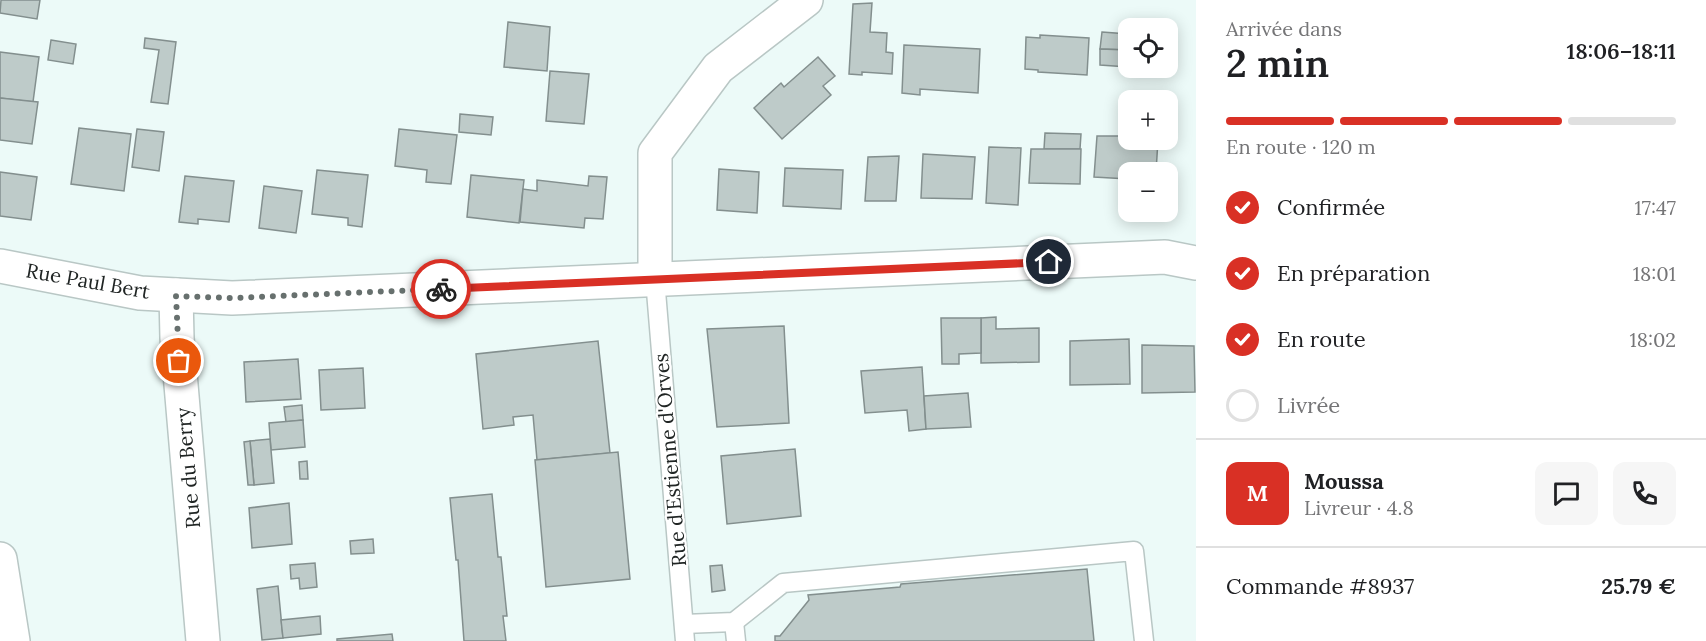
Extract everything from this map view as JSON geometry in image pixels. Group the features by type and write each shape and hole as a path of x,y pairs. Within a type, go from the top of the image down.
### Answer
{"street":[{"path":"655,279 655,153 718,68 806,0"},
{"name":"Rue Paul Bert","path":"0,266 140,293 232,298 1165,257 1196,263"},
{"name":"Rue du Berry","path":"176,296 178,350 203,641"},
{"path":"0,559 13,641"}],"lane":[{"name":"Rue d'Estienne d'Orves","path":"655,279 685,633"},
{"path":"685,633 734,622 783,583 1134,551 1144,641"},
{"path":"734,622 736,641"}],"building":[{"path":"1,0 40,0 37,19 0,13"},
{"path":"872,3 870,32 887,33 886,52 893,53 892,74 862,72 862,75 849,74 853,4"},
{"path":"508,22 550,27 547,71 504,67"},
{"path":"1102,32 1118,33 1118,50 1100,49"},
{"path":"1040,35 1089,38 1087,75 1025,69 1026,37 1040,38"},
{"path":"145,38 176,42 168,104 151,102 159,50 144,48"},
{"path":"51,40 76,44 73,64 48,60"},
{"path":"904,45 980,49 978,93 920,89 920,95 902,93"},
{"path":"1100,49 1118,50 1118,66 1100,65"},
{"path":"0,52 39,57 33,102 0,98"},
{"path":"818,57 835,76 823,86 831,95 782,139 754,108 781,83 784,87"},
{"path":"550,71 589,74 584,124 546,121"},
{"path":"0,98 38,102 32,144 0,140"},
{"path":"460,114 493,117 491,135 459,132"},
{"path":"79,128 131,134 124,191 71,184"},
{"path":"137,129 164,132 159,171 132,167"},
{"path":"399,129 457,135 451,184 426,182 427,170 395,166"},
{"path":"1045,133 1081,134 1080,149 1044,149"},
{"path":"1097,136 1118,136 1118,150 1157,150 1157,162 1118,162 1118,178 1094,177"},
{"path":"989,147 1021,148 1018,205 986,203"},
{"path":"1031,149 1081,149 1080,184 1029,183"},
{"path":"923,154 975,157 972,199 921,198"},
{"path":"899,156 896,201 865,201 868,157"},
{"path":"785,168 843,170 841,209 783,206"},
{"path":"719,169 759,172 757,213 717,210"},
{"path":"317,170 368,175 362,227 348,225 348,218 312,214"},
{"path":"0,172 37,177 31,220 0,216"},
{"path":"471,175 524,180 519,223 467,217"},
{"path":"185,176 234,181 229,222 198,219 198,224 179,222"},
{"path":"589,176 607,177 603,219 585,218 584,228 520,222 523,189 537,191 537,180 588,186"},
{"path":"264,186 302,191 296,233 259,228"},
{"path":"996,317 996,329 1039,328 1039,362 981,363 981,318"},
{"path":"941,318 981,318 981,353 959,354 959,364 942,364"},
{"path":"784,326 789,423 717,427 707,329"},
{"path":"1129,339 1130,384 1070,385 1070,341"},
{"path":"598,341 610,453 537,460 533,415 513,417 514,425 483,429 476,354"},
{"path":"1142,345 1194,346 1195,392 1142,393"},
{"path":"298,359 301,399 246,402 244,362"},
{"path":"922,367 926,429 909,431 907,410 865,413 861,371"},
{"path":"363,368 365,408 321,410 319,370"},
{"path":"968,393 971,427 926,429 924,396"},
{"path":"302,405 303,420 286,422 284,407"},
{"path":"303,420 305,447 271,450 269,423"},
{"path":"270,439 274,483 254,485 250,441"},
{"path":"250,441 254,485 248,485 244,442"},
{"path":"795,449 801,516 727,524 721,456"},
{"path":"618,452 630,579 546,587 535,460"},
{"path":"307,461 308,479 300,479 299,462"},
{"path":"492,494 507,616 503,616 506,641 464,641 458,560 456,560 450,498"},
{"path":"289,503 292,544 252,548 249,508"},
{"path":"373,539 374,553 351,554 350,541"},
{"path":"315,563 317,587 300,589 299,578 291,579 290,565"},
{"path":"722,565 725,590 712,592 710,566"},
{"path":"1087,569 1094,641 775,641 775,636 780,636 809,600 808,595 900,587 901,584"},
{"path":"278,586 283,638 262,640 257,589"},
{"path":"320,616 321,634 283,638 281,620"},
{"path":"392,634 393,641 337,641 337,639"}],"way so far":[{"path":"179,361 176,296 232,298 441,289"}],"route":[{"path":"441,289 1049,262"}]}
